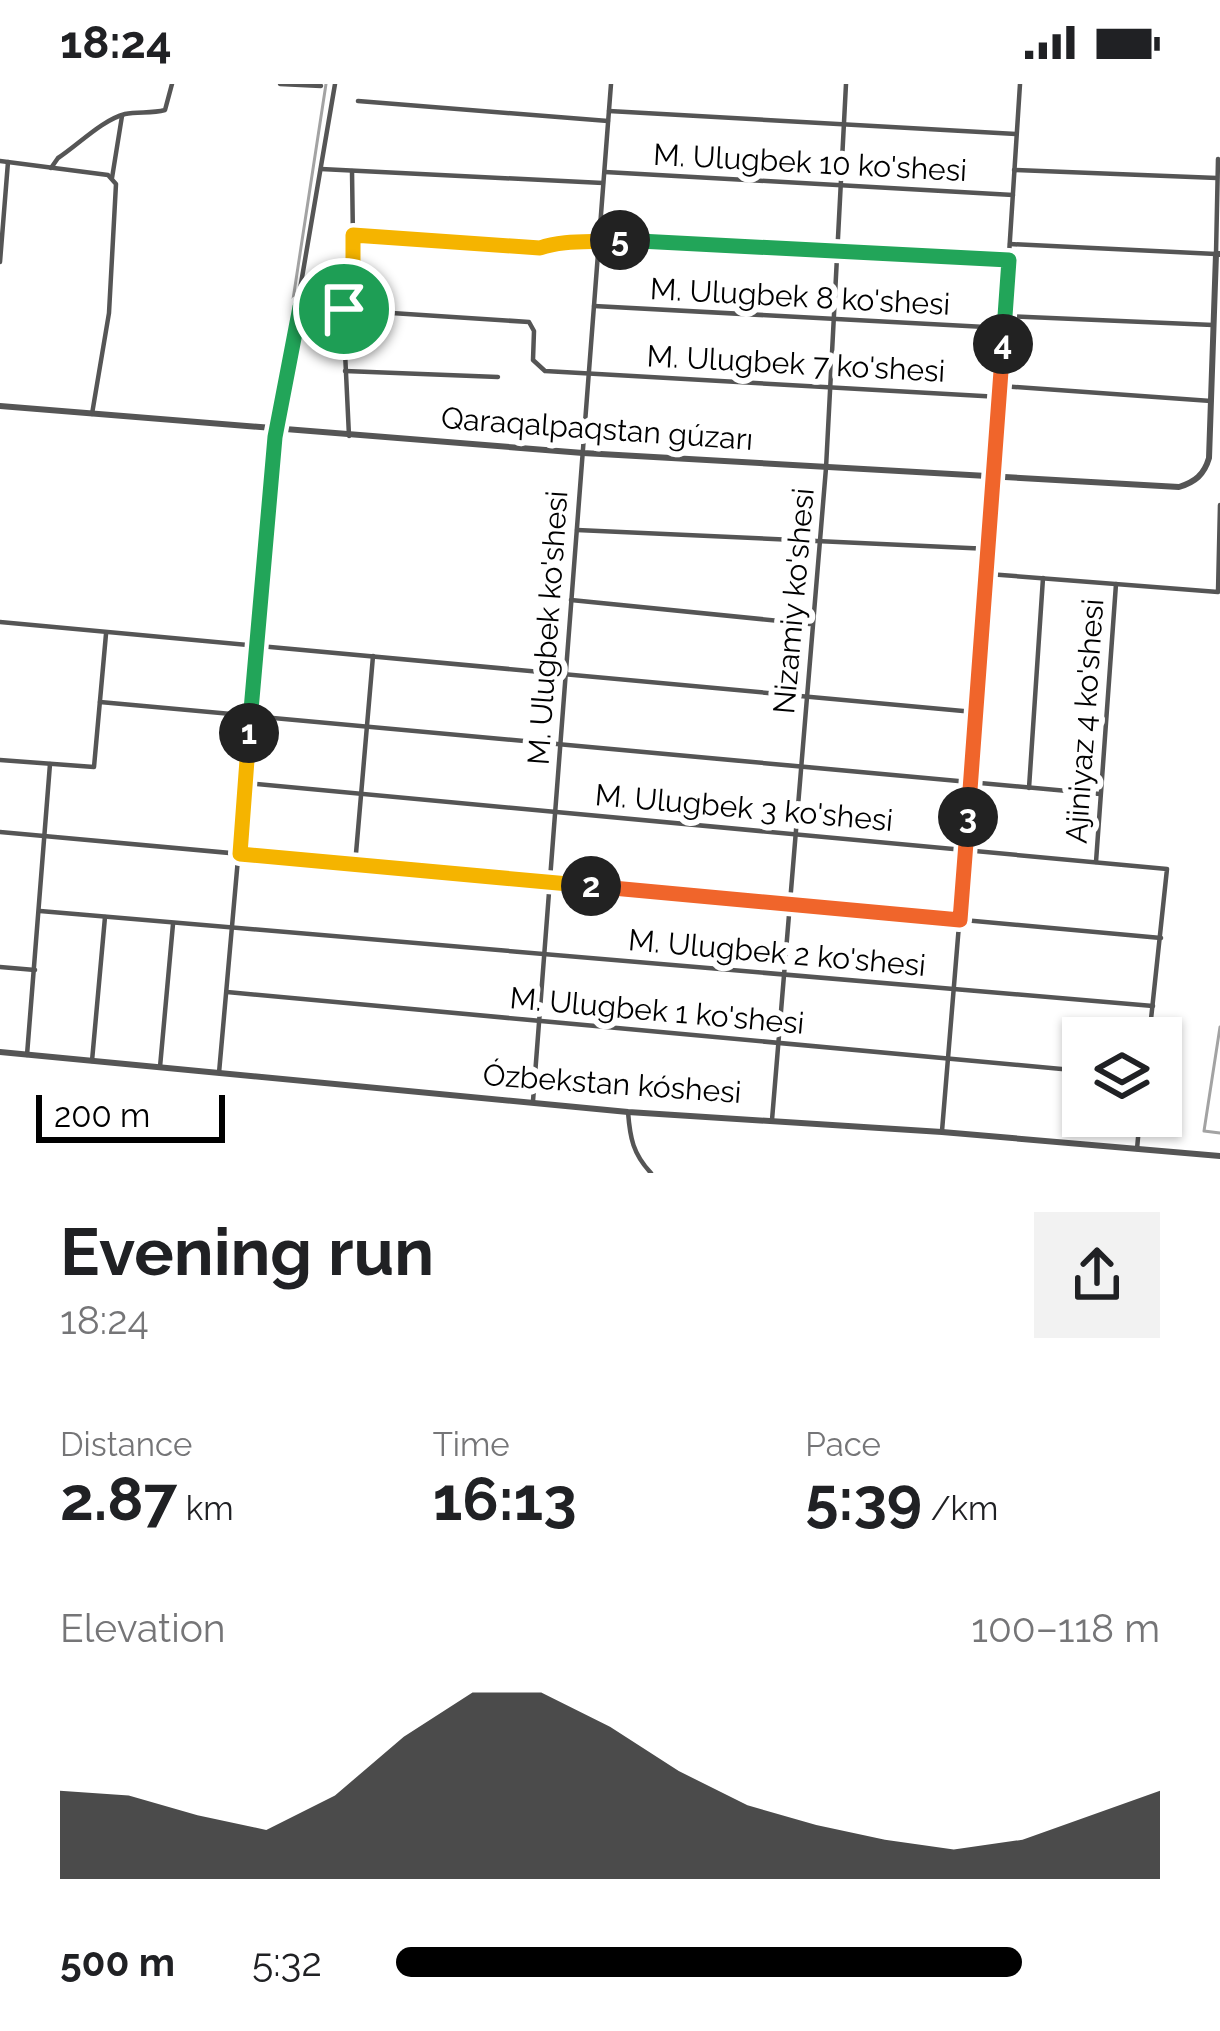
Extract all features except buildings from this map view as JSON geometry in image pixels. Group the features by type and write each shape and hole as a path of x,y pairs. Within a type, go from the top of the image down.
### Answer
{"street":[{"path":"51,168 58,158 122,116 164,110 172,84"},
{"path":"280,84 321,86"},
{"path":"219,1073 276,430 335,84"},
{"name":"M. Ulugbek ko'shesi","path":"533,1103 610,84"},
{"name":"Nizamiy ko'shesi","path":"772,1120 826,468 846,84"},
{"path":"942,1132 990,549 1020,84"},
{"path":"358,101 608,121"},
{"path":"608,111 1017,134"},
{"path":"92,414 109,313 116,184 112,178 122,116"},
{"path":"1001,386 1211,400 1217,159"},
{"path":"0,262 4,162 112,178"},
{"path":"320,169 603,183"},
{"path":"300,307 353,310 352,170"},
{"path":"1014,170 1217,178"},
{"name":"M. Ulugbek 10 ko'shesi","path":"604,172 1013,195"},
{"path":"353,235 540,248 614,240 1009,260"},
{"path":"1010,244 1218,254"},
{"name":"M. Ulugbek 8 ko'shesi","path":"594,306 1004,328"},
{"path":"344,309 349,436"},
{"name":"M. Ulugbek 7 ko'shesi","path":"353,310 523,320 534,328 533,360 540,369 1000,397"},
{"path":"1005,316 1214,325"},
{"path":"345,371 498,377"},
{"name":"Qaraqalpaqstan gúzarı","path":"0,406 583,453 1179,487 1205,471 1211,400"},
{"path":"988,574 1218,592 1220,505"},
{"path":"577,530 990,549"},
{"path":"1029,788 1043,578"},
{"name":"Ajiniyaz 4 ko'shesi","path":"1096,862 1116,584"},
{"path":"571,600 813,625"},
{"path":"0,622 977,712"},
{"path":"0,760 94,767 106,632"},
{"path":"355,865 373,656"},
{"path":"100,702 1100,794"},
{"path":"27,1054 50,764"},
{"name":"M. Ulugbek 3 ko'shesi","path":"246,783 1167,869 1161,938"},
{"path":"0,832 1161,938 1152,1017"},
{"name":"M. Ulugbek 2 ko'shesi","path":"40,911 1153,1006"},
{"path":"92,1061 105,917"},
{"path":"160,1067 173,923"},
{"path":"0,968 34,970"},
{"name":"M. Ulugbek 1 ko'shesi","path":"226,992 1062,1069"},
{"name":"Ózbekstan kóshesi","path":"0,1052 628,1112 1220,1156"},
{"path":"628,1112 637,1158 652,1173"},
{"path":"1136,1149 1137,1137"}],"waterway":[{"path":"277,404 326,84"},
{"path":"1220,1027 1204,1131 1220,1133"}],"route":[{"path":"353,235 540,248 614,240 1009,260 960,920 240,854 276,430 300,307 344,309 353,310 353,235"}]}
